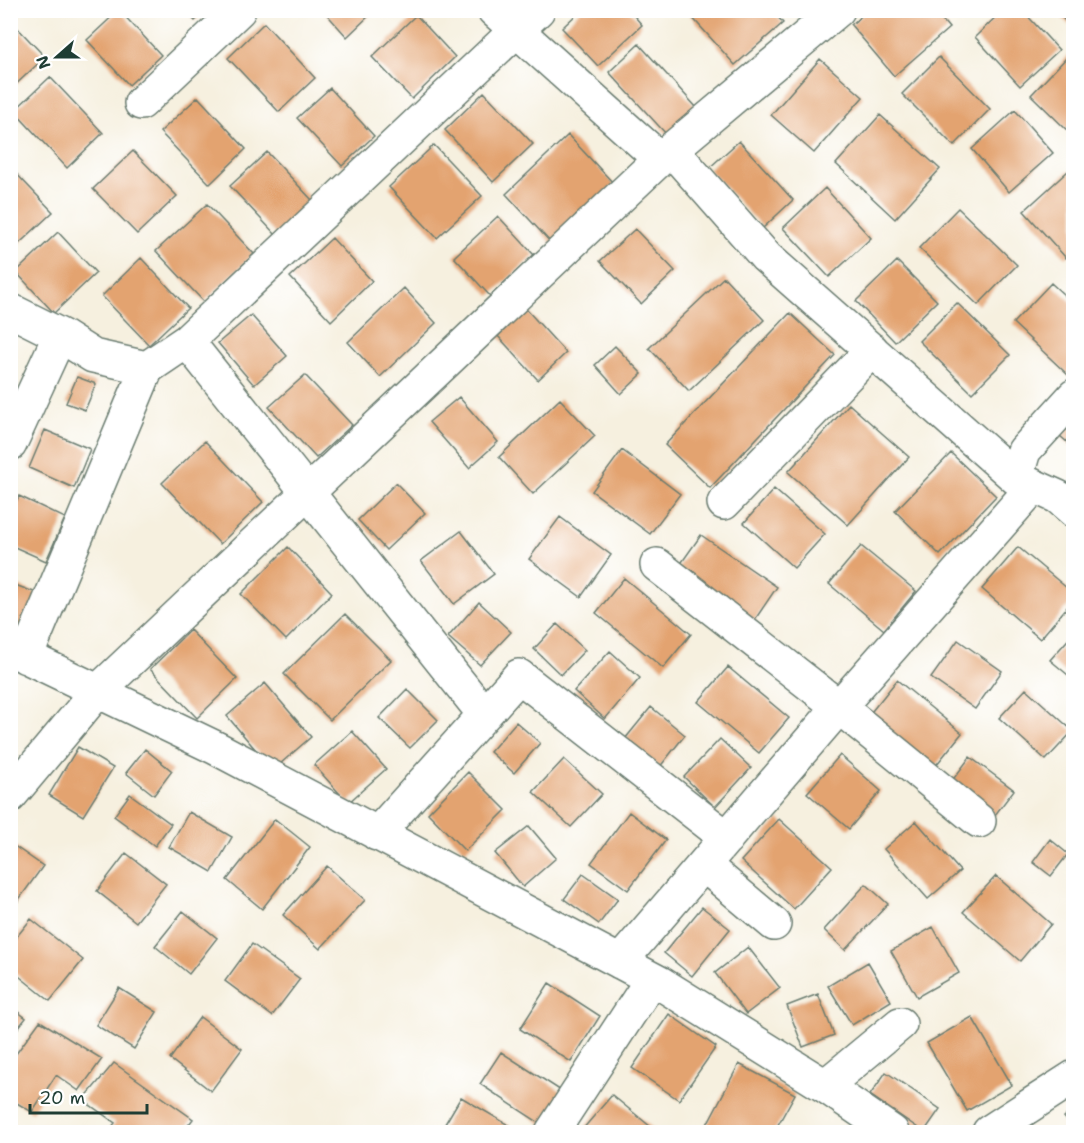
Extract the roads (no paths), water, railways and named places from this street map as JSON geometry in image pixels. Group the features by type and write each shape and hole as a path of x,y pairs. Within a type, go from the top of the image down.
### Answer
{"street":[{"path":"141,103 239,10"},
{"path":"10,796 97,692 666,155 838,10"},
{"path":"892,1132 825,1086 652,979 216,748 19,653 147,368 187,341 516,17 666,155 766,257 1025,482 1058,496 1074,511"},
{"path":"10,310 60,335 93,356 147,368"},
{"path":"10,444 60,335"},
{"path":"187,341 484,714"},
{"path":"724,503 872,350"},
{"path":"620,962 839,707 1025,482 1024,451 1074,396"},
{"path":"657,565 839,707 979,821"},
{"path":"377,834 519,676 727,838"},
{"path":"704,865 774,924"},
{"path":"552,1132 652,979"},
{"path":"825,1086 900,1024"},
{"path":"989,1132 1074,1077"}]}
